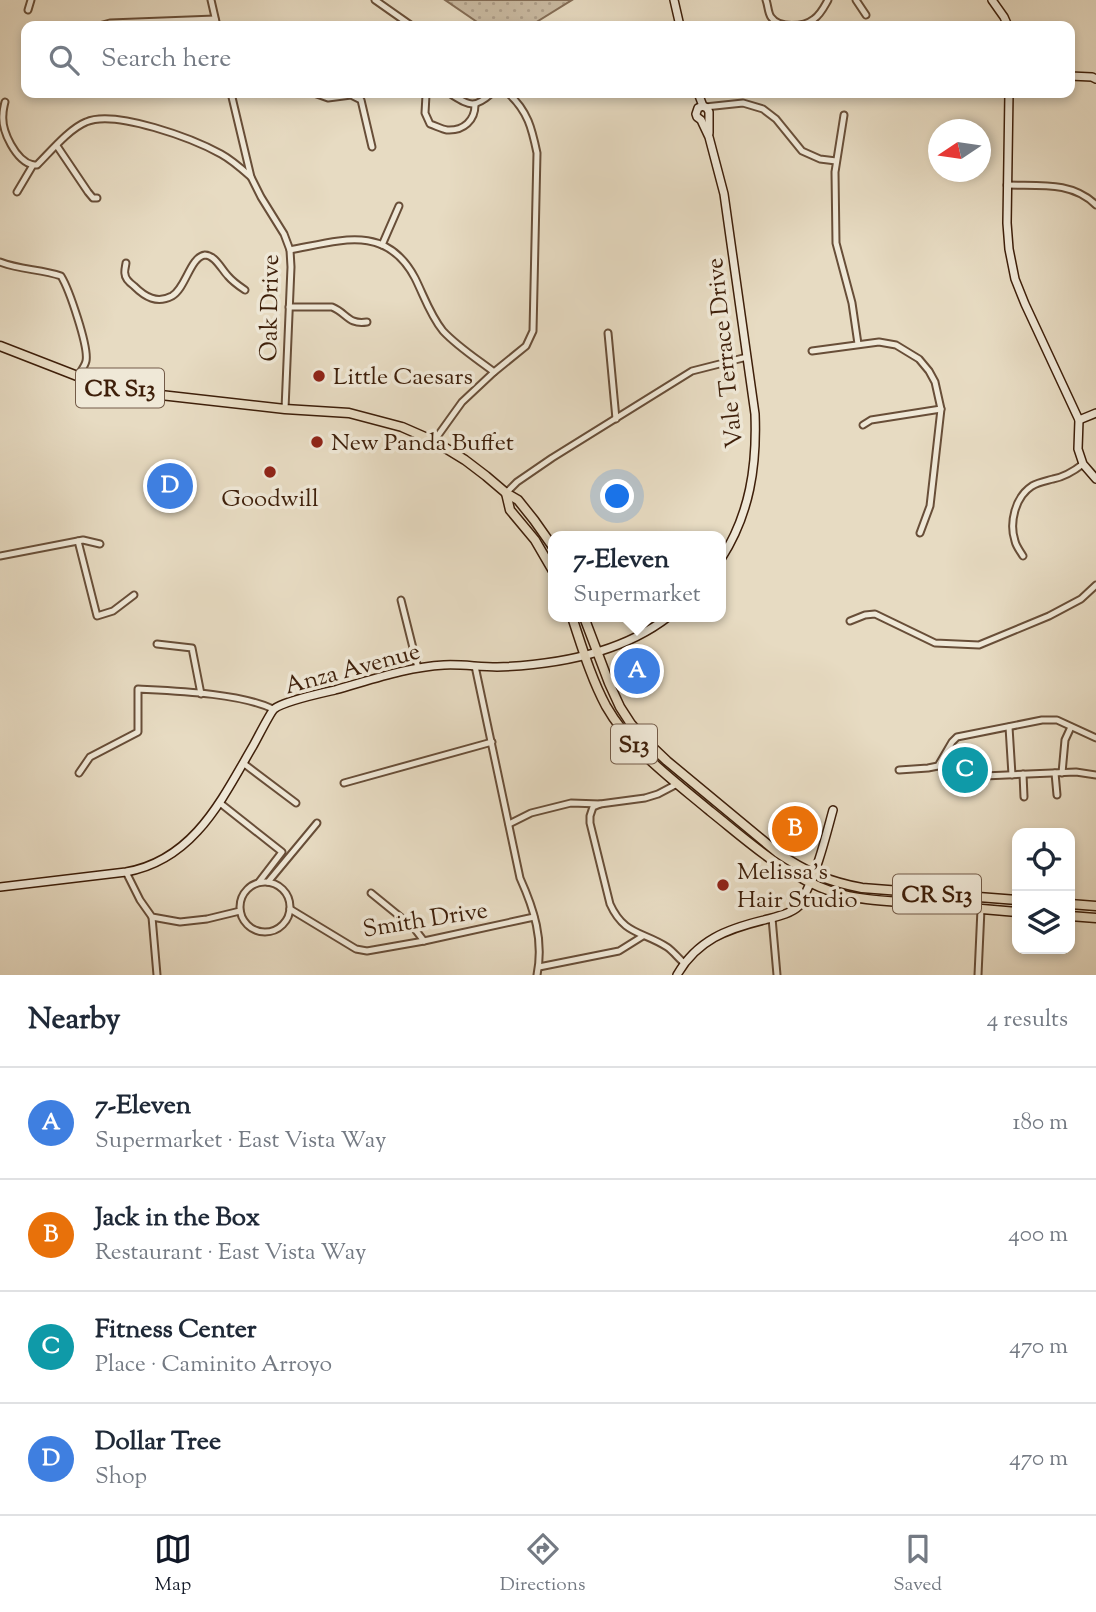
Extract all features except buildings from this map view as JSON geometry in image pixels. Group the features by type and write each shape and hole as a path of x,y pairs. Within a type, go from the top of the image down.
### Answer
{"main road":[{"name":"CR S13","path":"0,346 78,376 134,391 285,409 349,413 402,427 434,441 486,475 506,494 518,500 548,540"},
{"name":"CR S13","path":"506,494 510,510 535,540 548,562"},
{"path":"574,622 586,656"},
{"name":"CR S13","path":"586,622 612,692 631,724 667,761 813,879 873,890 1012,900"},
{"name":"S13","path":"586,656 601,695 627,736 655,766 781,867 848,896 1012,912"},
{"path":"655,766 670,771 698,794 704,791"},
{"path":"938,905 949,901 978,903 982,897"},
{"path":"1075,904 1096,906"},
{"path":"1075,916 1096,918"}],"street":[{"path":"28,10 31,0"},
{"path":"162,21 215,19 211,0"},
{"path":"375,0 405,21"},
{"path":"674,0 679,21"},
{"path":"766,0 770,16 776,21"},
{"path":"813,21 828,0"},
{"path":"856,0 866,15"},
{"path":"992,0 1006,21"},
{"path":"1075,76 1096,79"},
{"name":"Oak Drive","path":"232,98 251,177 284,234 290,250 285,409"},
{"path":"358,98 372,147"},
{"path":"426,98 425,113 430,124 446,130 456,129 472,120 475,105"},
{"path":"457,98 468,105 475,105 486,98"},
{"path":"434,441 462,401 526,346 533,331 537,153 531,125 515,98"},
{"name":"Vale Terrace Drive","path":"699,98 724,194 755,414 755,461 749,496 726,551"},
{"path":"1009,98 1007,223 1015,279 1079,421 1078,449 1083,464 1096,479"},
{"path":"5,102 2,115 6,134 25,163 33,165"},
{"path":"704,112 743,103 762,109 775,119 802,151 820,159 836,161"},
{"path":"844,115 836,161 836,243 852,303 858,344"},
{"path":"17,192 33,165 75,129 87,121 101,118 170,131 224,156 251,177"},
{"path":"57,146 88,192 93,198 97,198"},
{"path":"1007,185 1068,188 1084,195 1096,205"},
{"path":"382,245 399,206"},
{"path":"290,250 351,239 366,239 391,250 403,259 415,277 442,330 494,372"},
{"path":"126,263 124,273 127,280 147,298 154,300 173,295 180,289 193,265 200,257 207,255 245,290"},
{"path":"0,262 61,276 68,287 85,343 86,361 78,376"},
{"path":"289,307 332,307 352,322 368,322"},
{"path":"608,333 616,419"},
{"path":"812,351 879,342 905,349 929,371 941,409 930,506 920,533"},
{"path":"506,494 517,482 692,371 747,357"},
{"path":"863,425 870,420 941,409"},
{"path":"1079,421 1096,412"},
{"path":"1023,556 1015,542 1013,528 1013,519 1022,496 1031,487 1074,471 1083,464"},
{"path":"0,556 83,540 100,544"},
{"path":"78,541 97,616 113,611 134,595"},
{"path":"850,621 875,614 935,643 979,645 1049,617 1081,599 1096,585"},
{"path":"401,600 418,668"},
{"path":"586,656 628,641 661,622"},
{"path":"157,644 192,648 201,694"},
{"name":"Anza Avenue","path":"0,887 126,872 152,866 179,848 210,818 273,709 307,697 418,668 446,665 520,666 586,656"},
{"path":"475,666 520,877 532,903 540,946 537,975"},
{"path":"79,773 90,757 138,732 138,689 201,694 263,704 273,709"},
{"path":"899,770 938,766 957,737 1042,720 1057,720 1096,738"},
{"path":"1009,727 1012,775"},
{"path":"1057,795 1058,773 1065,740 1071,727"},
{"path":"344,783 492,742"},
{"path":"243,763 296,803"},
{"path":"984,776 1076,772 1096,775"},
{"path":"1023,775 1024,797"},
{"path":"509,824 531,813 570,803 600,804 645,798 677,784"},
{"path":"220,803 282,852 259,882 246,890 240,903 240,911 247,925 254,930 270,932 284,924 290,909 289,901 282,888 268,882 259,882"},
{"path":"600,804 593,807 590,823 610,904 619,920 668,948 684,963"},
{"path":"677,975 684,963 722,932 772,918 799,906 813,879 833,810"},
{"path":"268,882 317,823"},
{"path":"126,872 152,917 157,975"},
{"path":"371,893 414,928 424,941"},
{"name":"Smith Drive","path":"290,909 356,949 367,951 534,917"},
{"path":"978,975 981,909"},
{"path":"152,917 180,922 240,911"},
{"path":"772,918 777,975"},
{"path":"538,967 619,951 643,936"}],"shaded area":[{"path":"445,0 572,0 538,21 476,21"}],"place":[{"name":"Little Caesars","path":"319,376"},
{"name":"New Panda Buffet","path":"317,442"},
{"name":"Goodwill","path":"270,472"},
{"name":"Dollar Tree","path":"170,486"},
{"name":"7-Eleven","path":"637,671"},
{"name":"Fitness Center","path":"965,770"},
{"name":"Jack in the Box","path":"795,829"},
{"name":"Melissa's Hair Studio","path":"723,885"}]}
